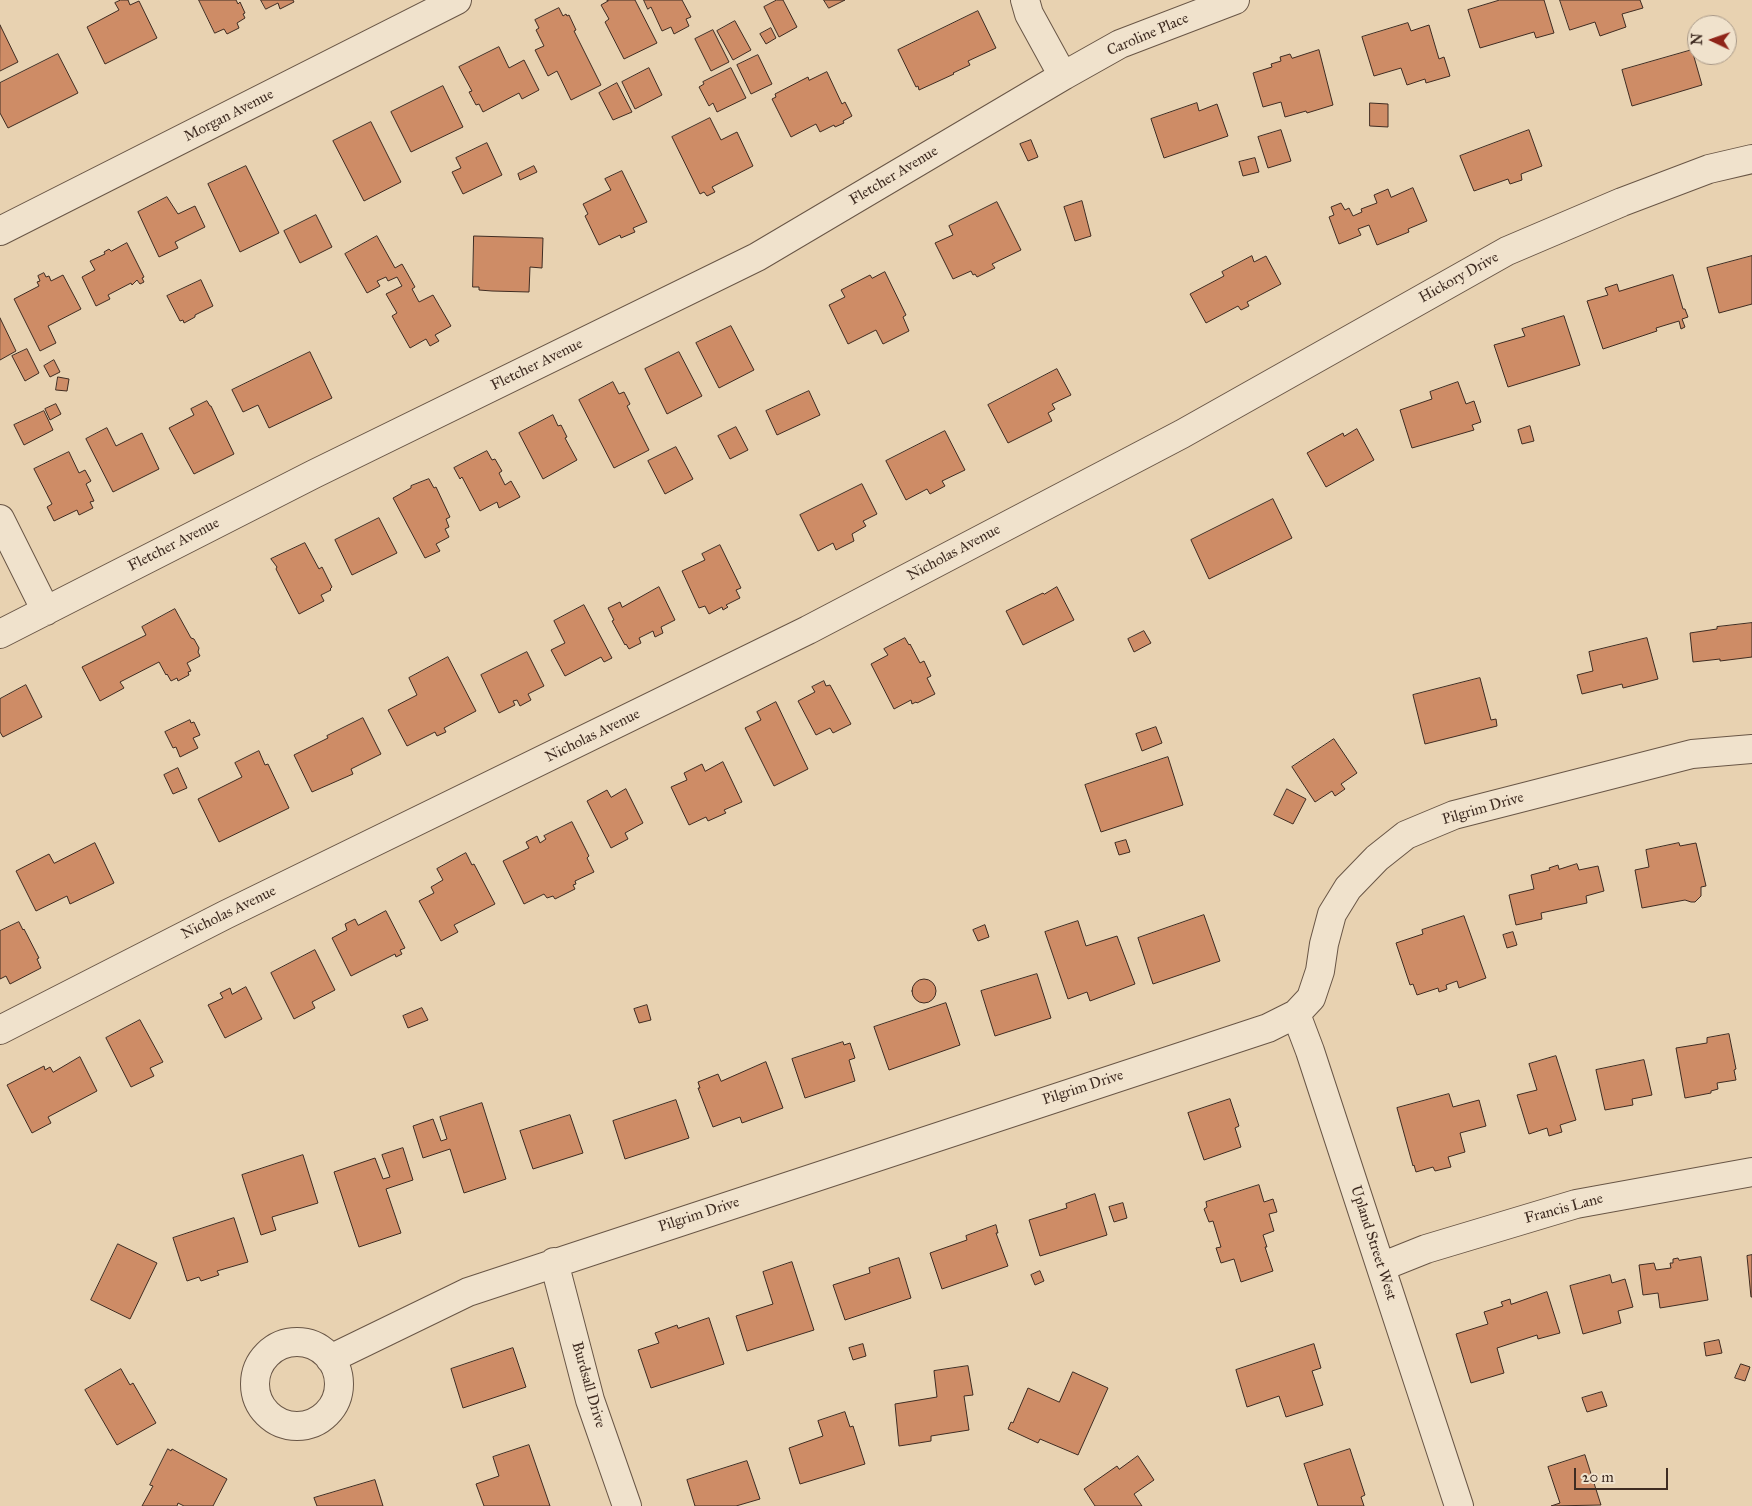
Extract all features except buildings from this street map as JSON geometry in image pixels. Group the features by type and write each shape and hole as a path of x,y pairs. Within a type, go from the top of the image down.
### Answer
{"street":[{"name":"Morgan Avenue","path":"0,231 457,0"},
{"path":"1025,0 1029,14 1063,76"},
{"name":"Caroline Place","path":"1063,76 1120,44 1235,0"},
{"name":"Fletcher Avenue","path":"0,634 314,474 757,257 1063,76"},
{"name":"Hickory Drive","path":"1182,434 1507,251 1622,202 1709,169 1752,159"},
{"name":"Nicholas Avenue","path":"0,1030 225,915 808,630 1182,434"},
{"path":"0,519 46,611"},
{"name":"Pilgrim Drive","path":"330,1359 468,1292 554,1262 1268,1028 1296,1014 1311,998 1320,971 1324,944 1332,914 1348,888 1377,858 1406,835 1454,815 1692,754 1752,749"},
{"name":"Upland Street West","path":"1296,1014 1310,1051 1458,1506"},
{"name":"Francis Lane","path":"1380,1267 1426,1249 1576,1204 1752,1172"},
{"name":"Burdsall Drive","path":"554,1262 590,1400 627,1506"}]}
